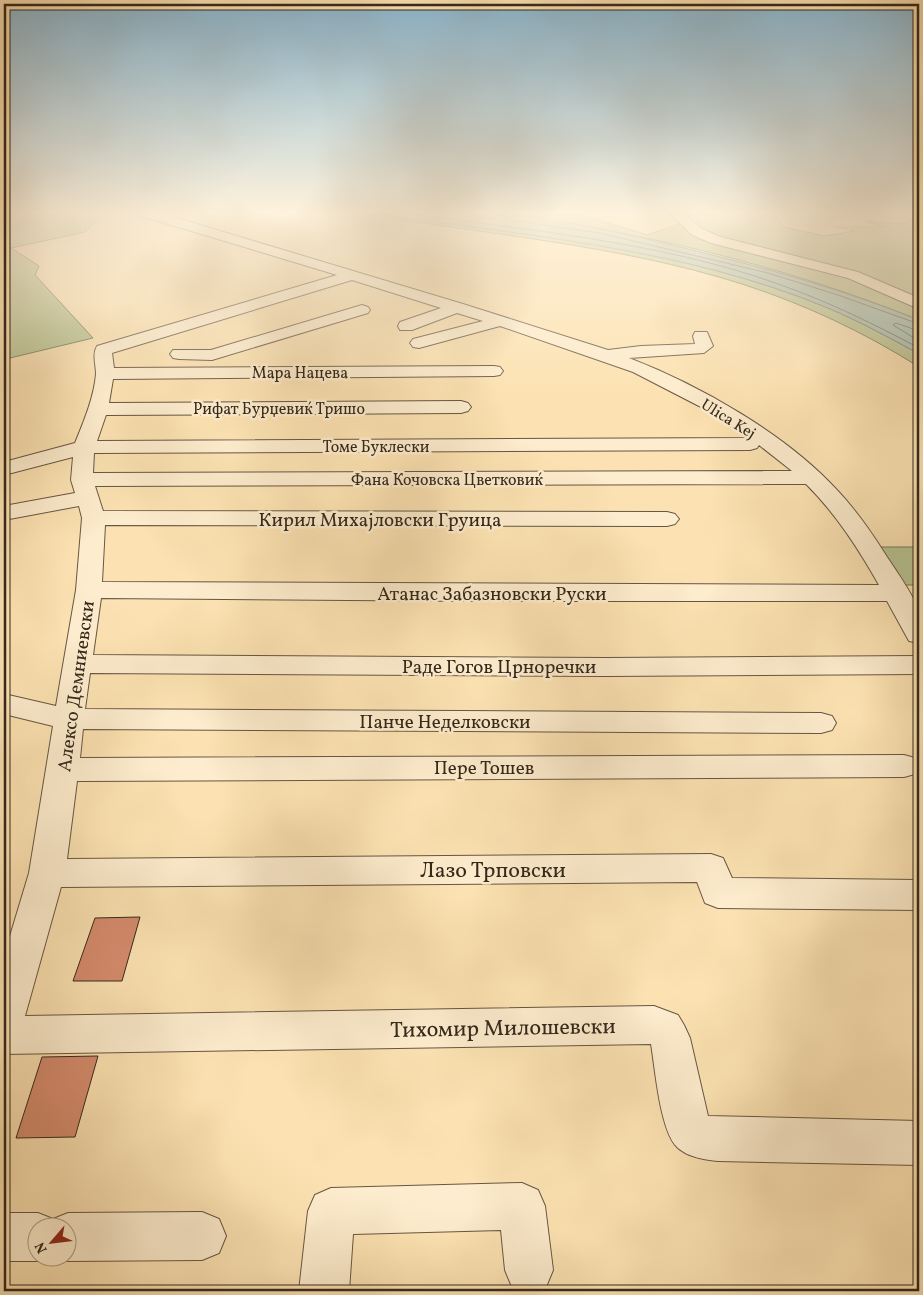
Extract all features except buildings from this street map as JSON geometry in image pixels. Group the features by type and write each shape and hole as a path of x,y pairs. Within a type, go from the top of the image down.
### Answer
{"street":[{"name":"Ulica Kej","path":"343,272 606,356 661,378 722,412 769,443 812,477 870,547 919,635"},
{"path":"842,272 919,304"},
{"path":"104,352 352,275"},
{"path":"406,326 457,308"},
{"path":"163,354 212,355 362,310"},
{"path":"419,343 500,321"},
{"path":"606,356 641,351 702,349 704,344 701,336"},
{"path":"104,352 144,354"},
{"name":"Алексо Демниевски","path":"4,1020 47,873 63,770 89,590 88,498 84,447 98,409 105,374 104,352"},
{"name":"Мара Нацева","path":"105,374 494,371"},
{"name":"Рифат Бурџевиќ Тришо","path":"98,409 461,408"},
{"name":"Томе Буклески","path":"4,469 84,447 750,444"},
{"name":"Фана Кочовска Цветковиќ","path":"88,498 812,477"},
{"path":"4,513 88,498"},
{"name":"Кирил Михајловски Груица","path":"88,498 667,519"},
{"name":"Атанас Забазновски Руски","path":"89,590 477,594 896,593"},
{"name":"Раде Гогов Црноречки","path":"78,664 606,667 919,665"},
{"name":"Панче Неделковски","path":"4,704 69,719 821,723"},
{"name":"Пере Тошев","path":"63,770 904,766"},
{"name":"Лазо Трповски","path":"47,873 712,868 718,893 919,895"},
{"name":"Тихомир Милошевски","path":"4,1035 654,1025 664,1028 670,1038 684,1118 690,1130 698,1136 718,1139 919,1143"},
{"path":"324,1291 331,1211 522,1206 529,1270"},
{"path":"78,1237 202,1236"},
{"path":"4,1238 28,1237"}],"green space":[{"path":"4,272 36,272 35,275 93,338 10,358 4,356"},
{"path":"702,272 724,272 773,287 851,318 919,354 919,367 877,342 833,320 788,300"},
{"path":"783,272 919,272 919,320 868,300"},
{"path":"870,547 919,547 919,585 892,585"}],"water":[{"path":"721,272 777,272 834,289 919,320 919,354 863,324 773,287"}]}
